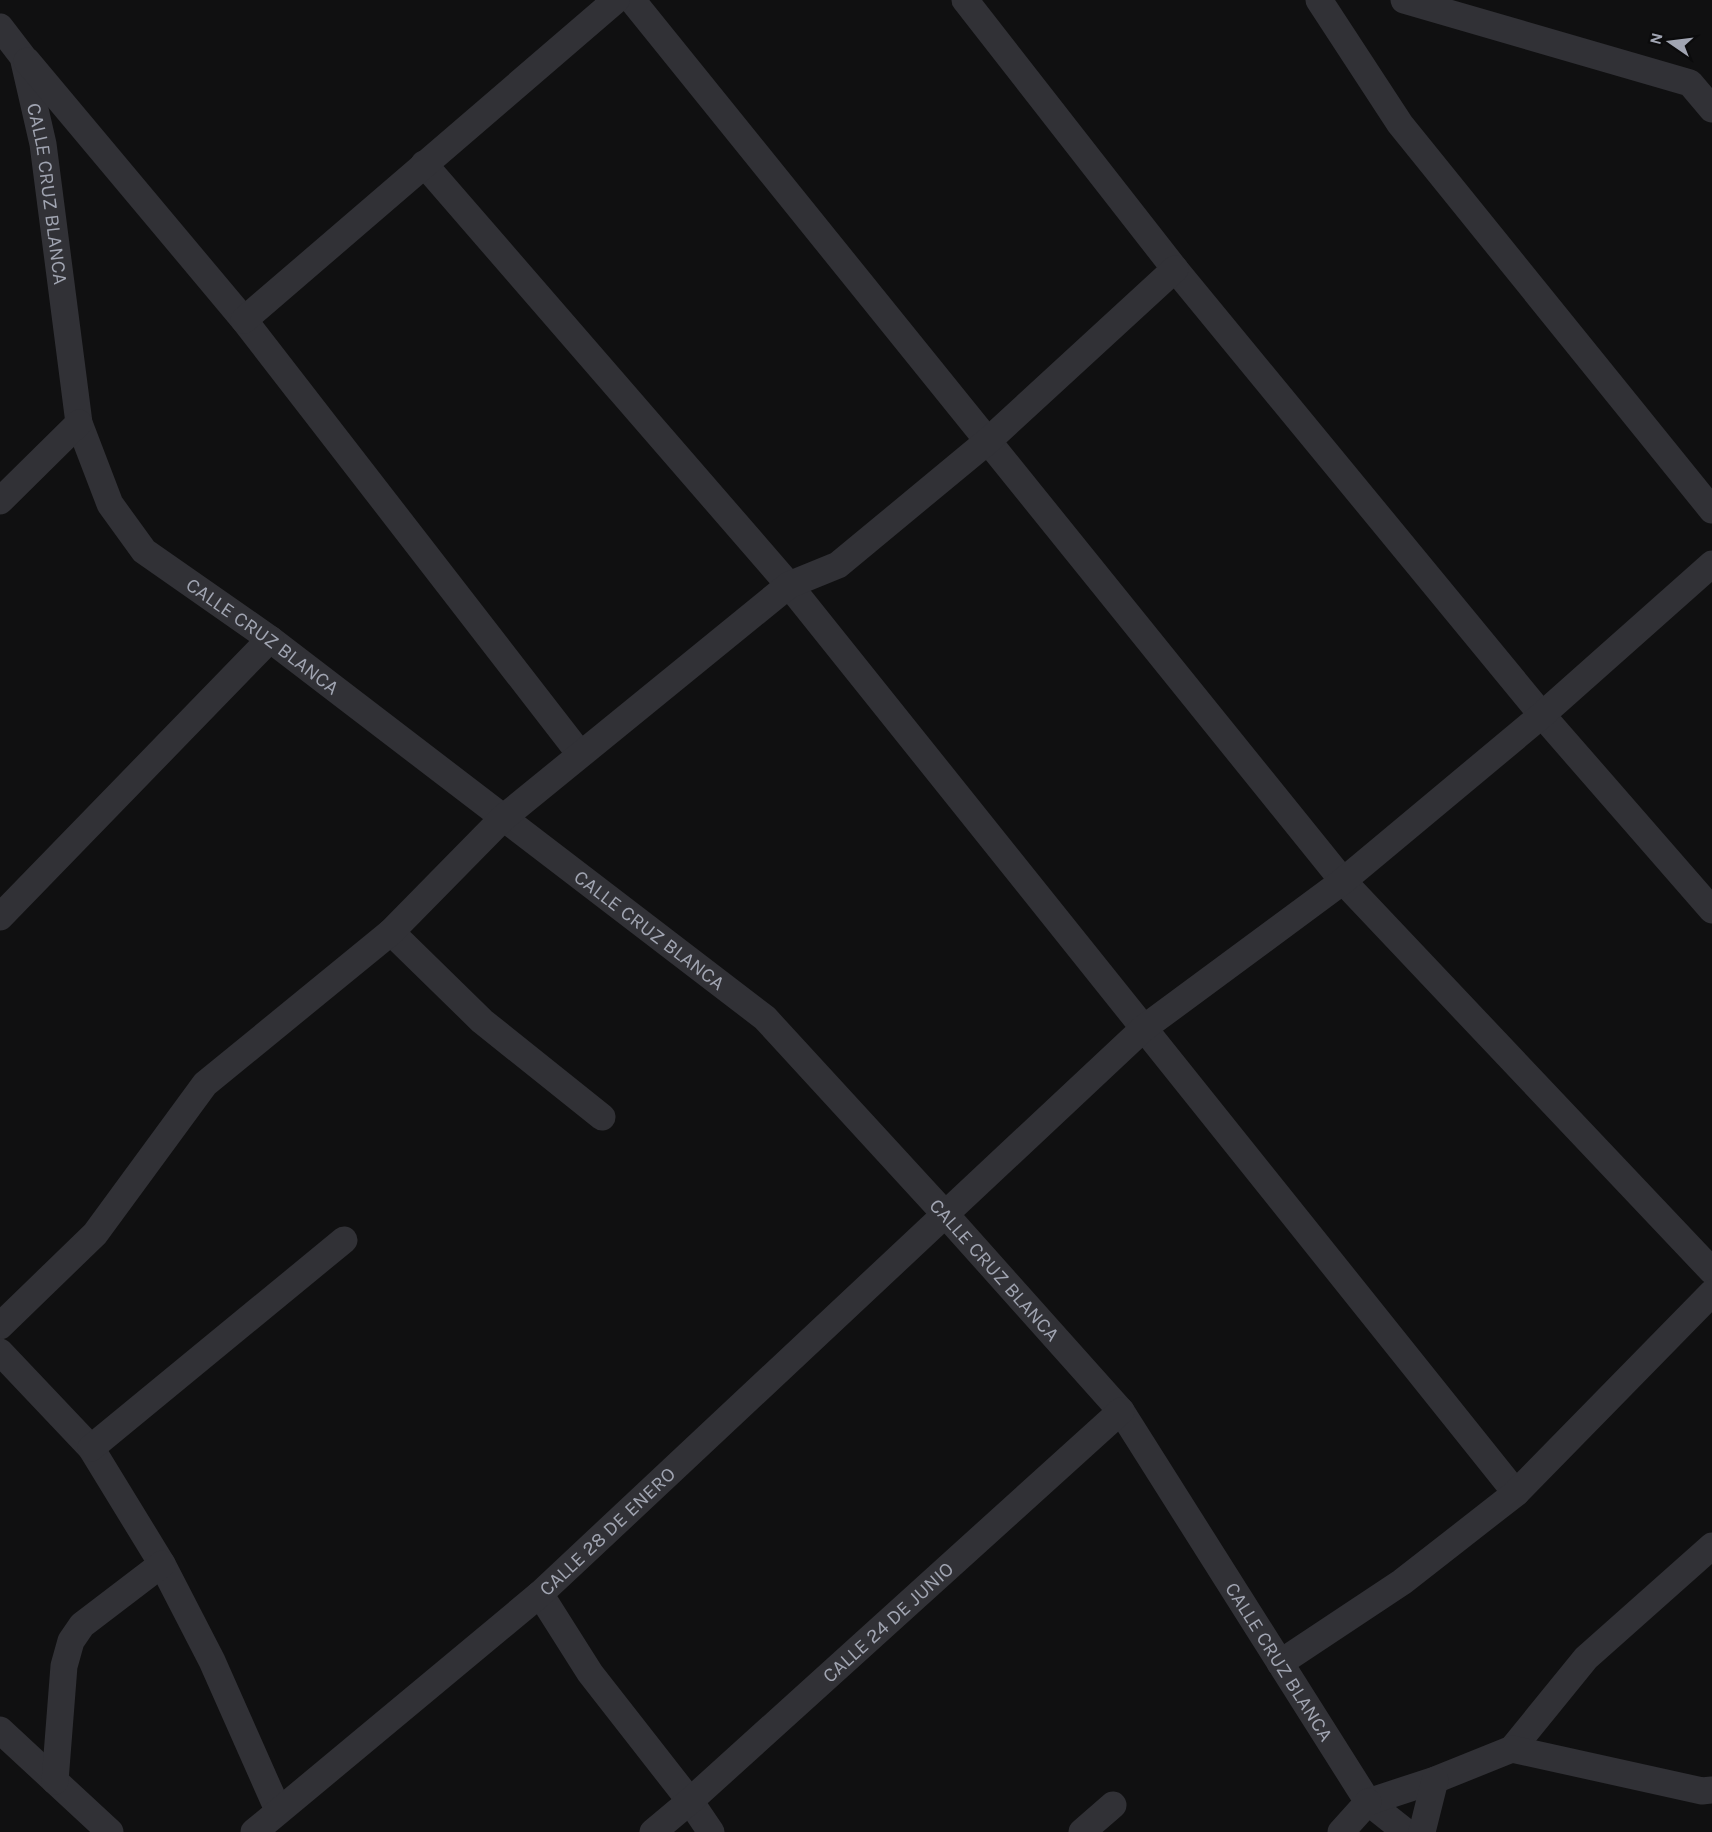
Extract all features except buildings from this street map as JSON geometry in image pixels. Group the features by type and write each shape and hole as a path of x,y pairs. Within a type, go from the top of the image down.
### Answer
{"street":[{"path":"244,321 616,0"},
{"path":"632,0 1343,881 1712,1271"},
{"path":"965,0 1174,269 1542,715 1712,910"},
{"path":"1319,0 1400,124 1712,510"},
{"path":"1404,0 1690,83 1712,109"},
{"name":"CALLE CRUZ BLANCA","path":"0,27 23,57 43,144 79,423 110,504 144,551 270,639 765,1018 945,1214 1121,1411 1368,1802 1406,1832"},
{"path":"23,57 244,321 580,754"},
{"path":"424,164 789,585 1516,1493"},
{"path":"0,1326 96,1234 205,1084 391,932 503,818 580,754 789,585 838,565 989,440 1174,269"},
{"path":"0,501 79,423"},
{"name":"CALLE 28 DE ENERO","path":"254,1832 540,1594 1144,1028 1343,881 1542,715 1712,564"},
{"path":"0,917 270,639"},
{"path":"391,932 482,1021 602,1117"},
{"path":"91,1448 344,1240"},
{"path":"1280,1663 1402,1582 1516,1493 1712,1293"},
{"path":"0,1352 91,1448 162,1564 212,1661 278,1810"},
{"name":"CALLE 24 DE JUNIO","path":"653,1832 1121,1411"},
{"path":"1341,1832 1368,1802 1435,1780 1512,1749 1586,1658 1712,1546"},
{"path":"55,1781 64,1666 71,1641 82,1625 162,1564"},
{"path":"540,1594 591,1673 690,1801 711,1832"},
{"path":"0,1730 110,1832"},
{"path":"1512,1749 1702,1791 1712,1790"},
{"path":"1422,1832 1435,1780"},
{"path":"1082,1832 1113,1805"}]}
